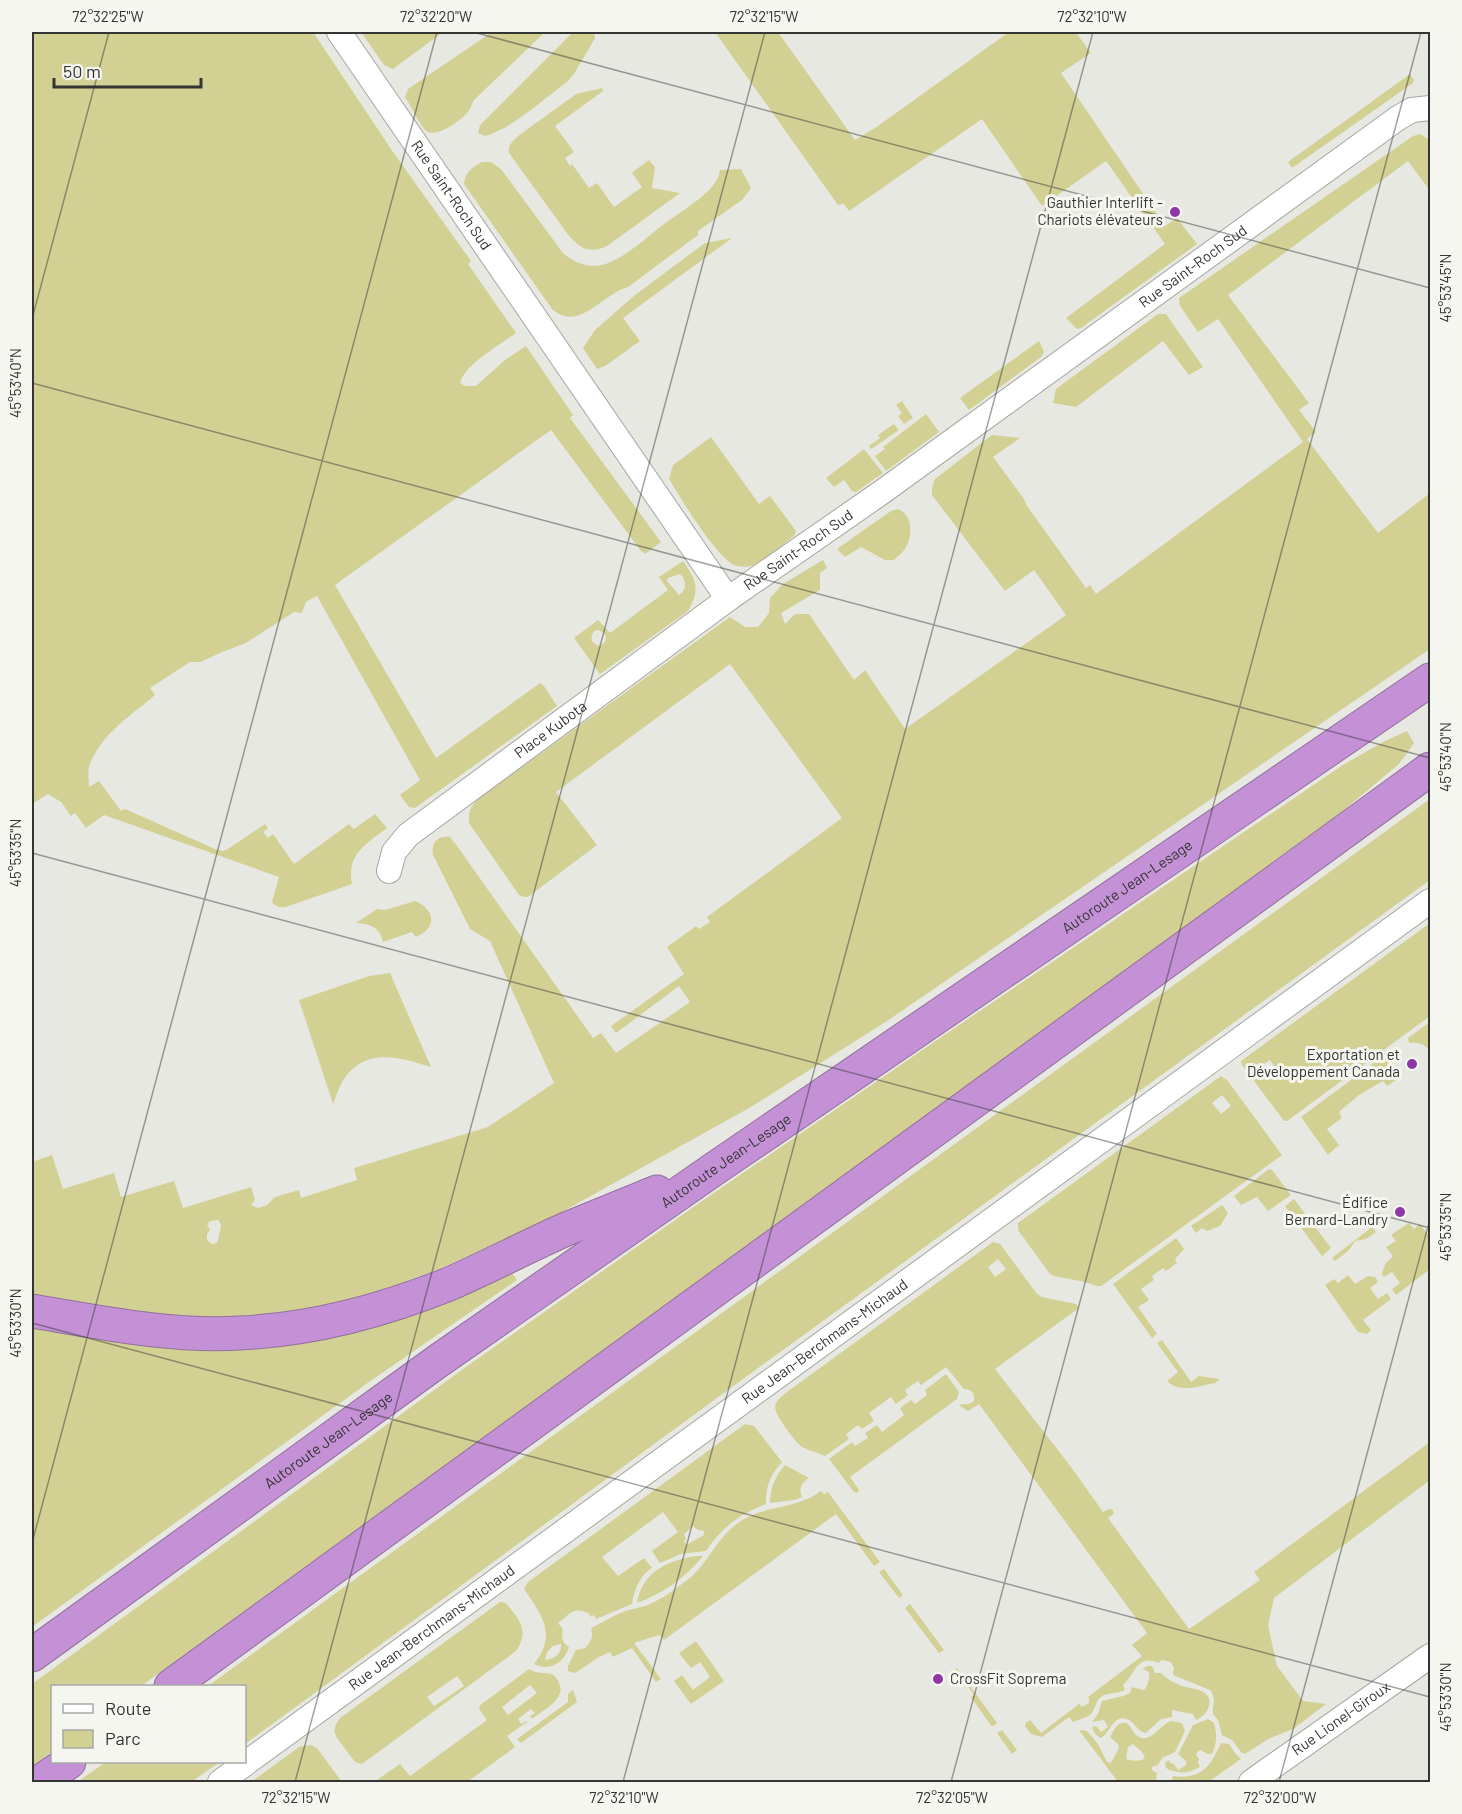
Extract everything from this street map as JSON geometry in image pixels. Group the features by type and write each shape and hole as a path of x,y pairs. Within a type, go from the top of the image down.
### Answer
{"highway":[{"name":"Autoroute Jean-Lesage","path":"32,1655 438,1361 714,1169 1431,680"},
{"path":"172,1685 1431,769"},
{"path":"32,1311 153,1329 212,1334 288,1330 337,1320 399,1303 442,1286 565,1230 714,1169"},
{"path":"40,1782 66,1763"}],"street":[{"name":"Rue Saint-Roch Sud","path":"339,32 728,600 882,492 1398,117 1412,110 1431,108"},
{"name":"Place Kubota","path":"389,871 394,852 408,835 728,600"},
{"name":"Rue Jean-Berchmans-Michaud","path":"220,1782 1431,901"},
{"name":"Rue Lionel-Giroux","path":"1251,1782 1431,1656"}],"green space":[{"path":"32,32 313,32 393,152 471,261 468,264 516,333 476,362 463,376 460,383 465,386 476,386 505,360 526,346 573,415 570,418 661,542 645,554 641,551 551,430 335,585 436,758 540,683 557,706 415,808 409,807 400,795 420,780 317,596 306,602 302,613 294,612 246,643 201,662 190,662 150,688 155,695 110,734 95,753 89,766 89,787 99,781 121,811 125,809 223,851 265,824 268,828 263,832 268,838 273,834 294,864 349,824 354,829 375,814 387,828 359,851 352,865 352,884 286,907 278,907 272,902 279,877 104,815 86,828 75,813 71,816 61,802 48,794 32,804"},
{"path":"361,32 443,32 393,69 384,65"},
{"path":"492,32 545,32 474,100 462,118 436,132 425,130 405,97 408,89"},
{"path":"573,32 594,32 595,38 567,82 506,127 485,136 478,133 480,125"},
{"path":"715,32 778,32 855,140 1009,32 1080,32 1077,34 1091,53 1061,73 1165,226 1177,218 1197,244 1077,329 1066,318 1165,244 1106,161 1042,206 982,119 849,211 844,204 838,205"},
{"path":"1410,74 1414,80 1413,83 1292,168 1288,162"},
{"path":"602,88 603,91 555,126 574,152 565,158 570,166 572,164 589,188 597,183 614,207 642,187 632,173 649,160 655,167 652,188 680,193 607,246 591,250 582,247 569,236 509,150 518,136 576,94"},
{"path":"1420,134 1430,140 1430,191 1408,161 1228,295 1309,403 1299,410 1316,432 1307,439 1378,533 1430,493 1430,649 887,1021 751,1107 551,1218 501,1242 391,1287 340,1302 291,1312 236,1318 188,1319 110,1309 32,1295 32,1162 52,1155 63,1189 114,1173 121,1197 174,1181 183,1208 251,1187 255,1200 251,1205 258,1208 267,1205 275,1197 299,1190 301,1198 357,1180 354,1168 488,1127 554,1083 490,941 470,929 433,855 434,844 442,837 450,837 457,846 593,1038 601,1033 616,1053 690,1002 679,986 616,1033 611,1026 684,974 667,947 696,926 699,929 710,922 707,917 842,818 730,664 556,792 597,845 528,897 519,895 469,823 470,812 479,798 730,617 745,627 758,627 769,613 770,598 783,584 823,560 827,568 820,573 820,590 781,613 785,624 795,614 809,614 854,680 865,670 905,729 1066,615 1034,570 1005,591 932,495 935,479 992,435 1020,438 993,457 1086,588 1090,585 1096,594 1303,442 1218,319 1198,332 1180,306 1179,298 1413,136","holes":["218,1220 221,1225 217,1243 212,1244 207,1240 210,1230 207,1224"]},
{"path":"482,162 491,162 501,169 563,253 572,260 591,266 602,265 618,258 693,204 711,188 720,170 741,169 751,188 742,200 698,231 698,235 628,287 590,310 572,317 562,315 552,309 464,184 470,171"},
{"path":"732,238 623,318 640,341 605,366 597,369 583,348 595,330 635,295 705,243"},
{"path":"1158,314 1166,314 1203,367 1189,375 1163,341 1076,407 1053,403 1056,389"},
{"path":"1039,341 1044,352 1041,357 969,410 960,398"},
{"path":"902,401 913,418 904,424 898,416 902,413 896,405"},
{"path":"926,414 939,432 886,471 875,456 885,449 883,447"},
{"path":"894,424 899,430 871,449 869,446 880,438 878,435"},
{"path":"711,437 759,504 770,496 796,531 794,536 752,566 734,565 726,559 699,526 669,479 673,465"},
{"path":"864,449 883,473 856,492 852,491 844,480 834,487 826,478"},
{"path":"898,509 907,516 910,532 908,544 894,560 885,560 861,547 845,557 837,549 891,511"},
{"path":"683,561 694,579 696,591 688,611 600,674 574,638 598,620 610,633 668,590 659,577","holes":["680,574 685,585 684,591 679,595 667,581 668,578","598,630 606,637 605,642 600,646 592,639 592,634"]},
{"path":"1407,731 1414,743 1399,764 1326,825 142,1685 51,1685 51,1752 32,1767 32,1684 463,1369 705,1199 1343,765"},
{"path":"1430,799 1430,880 246,1743 246,1685 209,1685"},
{"path":"415,901 427,909 431,919 428,929 416,937 412,932 383,942 374,927 356,923 377,909 385,910"},
{"path":"1430,923 1430,1016 1287,1121 1284,1121 1241,1061","holes":["1270,1060 1278,1071 1266,1080 1258,1068"]},
{"path":"390,973 431,1067 394,1058 371,1059 351,1071 342,1082 333,1104 299,1000 369,976"},
{"path":"1430,1022 1430,1051 1421,1044 1409,1043 1408,1038"},
{"path":"1386,1054 1394,1056 1393,1064 1399,1078 1387,1086 1383,1081 1359,1095 1339,1112 1342,1118 1327,1129 1339,1145 1328,1155 1301,1117"},
{"path":"1221,1076 1227,1080 1282,1155 1101,1286 1050,1274 1018,1230 1018,1223","holes":["1222,1095 1231,1106 1221,1114 1212,1103"]},
{"path":"1269,1169 1291,1195 1268,1211 1257,1197 1241,1205 1234,1196"},
{"path":"1294,1199 1331,1248 1322,1256 1285,1206"},
{"path":"1222,1205 1228,1213 1220,1226 1207,1231 1202,1228 1196,1233 1191,1226"},
{"path":"1409,1223 1414,1229 1420,1224 1430,1237 1430,1269 1396,1295 1392,1289 1400,1283 1392,1272 1384,1277 1382,1274 1385,1264 1393,1256 1386,1247 1396,1241 1391,1235"},
{"path":"1372,1227 1376,1232 1366,1239 1355,1241 1349,1250 1335,1261 1332,1258"},
{"path":"1176,1238 1184,1249 1175,1259 1177,1263 1166,1271 1163,1268 1152,1276 1154,1280 1141,1289 1149,1300 1138,1307 1157,1334 1152,1338 1113,1284"},
{"path":"993,1242 1000,1244 1037,1294 1076,1304 1079,1308 995,1369 1103,1512 1112,1509 1114,1514 1108,1518 1189,1629 1260,1580 1254,1572 1430,1442 1430,1480 1274,1598 1268,1625 1277,1666 1303,1701 1326,1704 1293,1729 1268,1739 1245,1754 1241,1752 1232,1740 1222,1735 1218,1720 1213,1714 1214,1699 1210,1690 1173,1675 1174,1668 1171,1662 1162,1660 1158,1663 1145,1661 1141,1663 1123,1685 1125,1690 1104,1695 1089,1715 1073,1722 1069,1717 1042,1737 1031,1734 1025,1726 1026,1723 1030,1720 1041,1733 1079,1704 1082,1707 1089,1703 1088,1697 1142,1656 1132,1645 1147,1633 979,1404 968,1411 959,1405 974,1401 972,1392 964,1389 946,1367 921,1385 918,1381 905,1390 908,1395 896,1404 891,1397 869,1413 874,1421 862,1429 858,1425 846,1434 849,1439 825,1456 802,1447 782,1422 775,1407 778,1400","holes":["998,1259 1006,1269 995,1277 988,1267"]},
{"path":"508,1267 517,1280 369,1382 32,1627 32,1325 170,1346"},
{"path":"1348,1275 1355,1284 1368,1276 1375,1277 1378,1282 1370,1288 1378,1299 1387,1293 1391,1299 1363,1320 1371,1330 1367,1334 1358,1332 1325,1285 1334,1279 1338,1283"},
{"path":"1162,1340 1191,1382 1199,1376 1220,1379 1215,1383 1190,1388 1172,1385 1167,1381 1178,1372 1157,1343"},
{"path":"946,1374 959,1392 957,1399 850,1477 859,1490 857,1493 854,1492 829,1459 852,1442 855,1446 868,1438 865,1433 877,1425 882,1432 904,1415 900,1408 911,1400 915,1404 927,1395 925,1390"},
{"path":"745,1424 754,1426 782,1462 770,1481 766,1504 732,1523 718,1535 706,1551 681,1554 660,1563 652,1551 678,1532 663,1512 602,1557 618,1576 644,1558 652,1568 638,1583 632,1604 596,1619 594,1615 590,1617 590,1614 584,1611 575,1611 558,1623 563,1629 563,1641 569,1647 564,1658 551,1666 534,1664 545,1645 546,1636 538,1610 524,1589 528,1582","holes":["693,1526 704,1531 704,1535 686,1545 684,1534","561,1644 557,1655 545,1660 550,1649"]},
{"path":"785,1465 809,1478 801,1486 802,1497 770,1503 774,1482"},
{"path":"821,1491 824,1494 828,1492 880,1562 874,1566 836,1514 664,1640 659,1635 634,1643 661,1679 656,1682 632,1648 613,1657 610,1652 575,1673 568,1671 576,1650 585,1648 591,1641 591,1628 619,1614 664,1597 698,1570 733,1526 751,1516 801,1501"},
{"path":"703,1556 681,1578 665,1590 637,1603 644,1583 658,1569 666,1564"},
{"path":"884,1569 903,1595 899,1598 879,1572"},
{"path":"500,1602 506,1603 519,1620 522,1637 516,1651 362,1764 355,1762 337,1738 334,1731 340,1718","holes":["457,1676 464,1686 434,1706 427,1697"]},
{"path":"910,1604 944,1650 939,1653 905,1608"},
{"path":"696,1641 724,1681 691,1704 674,1681 682,1675 693,1690 710,1677 700,1662 691,1668 679,1653"},
{"path":"1152,1666 1155,1673 1161,1673 1176,1684 1205,1693 1209,1700 1206,1713 1196,1720 1193,1714 1172,1710 1172,1717 1161,1719 1146,1733 1130,1720 1121,1718 1101,1738 1097,1736 1092,1727 1096,1726 1101,1732 1108,1727 1104,1720 1092,1722 1098,1714 1102,1701 1130,1693 1132,1687 1144,1690 1148,1684 1149,1672 1143,1669"},
{"path":"957,1668 997,1723 992,1727 971,1697 974,1695 964,1681 960,1683 952,1672"},
{"path":"529,1669 553,1675 561,1689 553,1704 532,1719 530,1716 535,1713 531,1709 518,1719 521,1724 527,1722 507,1736 515,1747 467,1782 374,1782 400,1764 410,1776 487,1720 479,1709 480,1705","holes":["530,1685 537,1693 508,1715 502,1707"]},
{"path":"573,1690 577,1702 521,1743 517,1739 568,1702 568,1694"},
{"path":"1208,1719 1214,1723 1216,1731 1216,1743 1212,1754 1198,1751 1196,1755 1200,1767 1191,1771 1178,1772 1166,1768 1165,1763 1169,1760 1178,1770 1185,1766 1187,1762 1178,1754 1193,1725"},
{"path":"1171,1721 1182,1723 1185,1731 1175,1752 1162,1758 1158,1765 1152,1767 1152,1770 1157,1773 1156,1782 1118,1782 1079,1730 1087,1731 1098,1744 1107,1762 1111,1763 1119,1748 1110,1737 1118,1725 1127,1723 1136,1735 1146,1738","holes":["1133,1744 1145,1758 1143,1759 1136,1761 1126,1759 1128,1747"]},
{"path":"1002,1730 1017,1750 1012,1754 997,1733"},
{"path":"1221,1743 1229,1744 1241,1759 1208,1782 1171,1782 1173,1776 1191,1776 1204,1770"},
{"path":"311,1745 317,1748 342,1782 251,1782 299,1747"},
{"path":"105,1763 219,1763 191,1782 77,1782"}],"place":[{"name":"Gauthier Interlift - Chariots élévateurs","path":"1175,212"},
{"name":"Exportation et Développement Canada","path":"1412,1064"},
{"name":"Édifice Bernard-Landry","path":"1400,1212"},
{"name":"CrossFit Soprema","path":"938,1679"}]}
